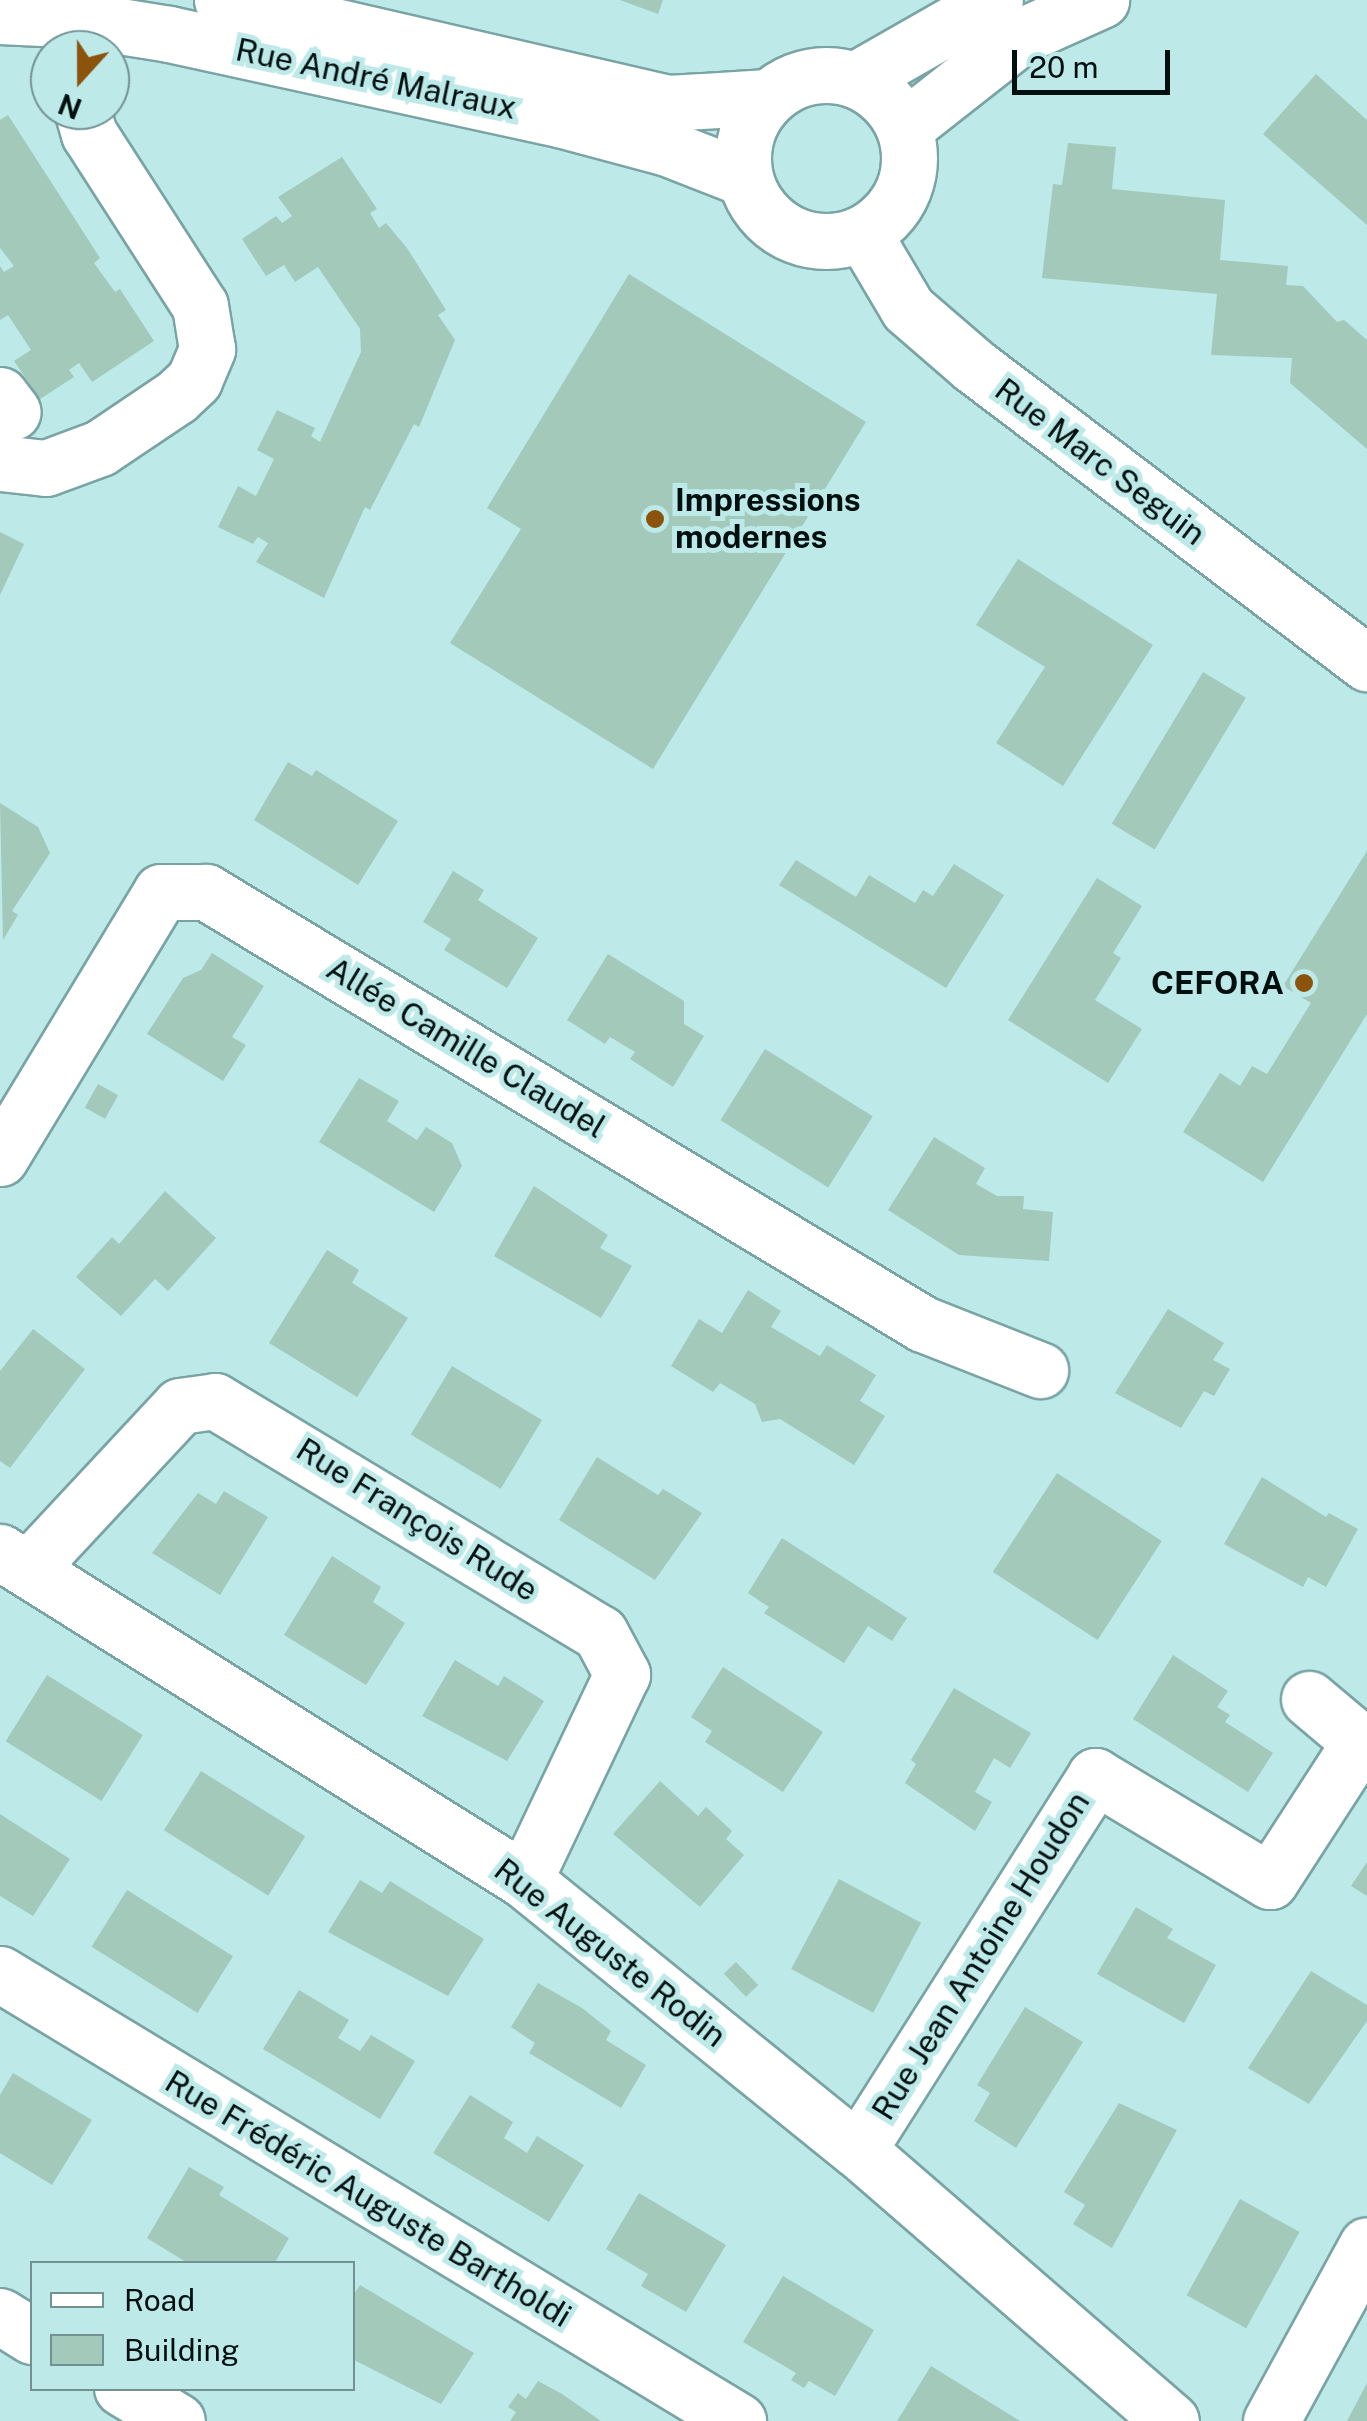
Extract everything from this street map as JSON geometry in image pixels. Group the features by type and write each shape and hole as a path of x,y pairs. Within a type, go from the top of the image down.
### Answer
{"street":[{"path":"904,128 1022,36 1101,0"},
{"path":"855,80 976,4"},
{"name":"Rue André Malraux","path":"222,11 560,119 666,148 744,178"},
{"name":"Rue André Malraux","path":"0,16 83,23 222,11 668,103 768,97"},
{"path":"824,74 855,80 876,90 904,128 908,177 884,219 863,232 834,241 791,233 756,206 744,178 745,134 768,97 794,80 824,74"},
{"path":"4,423 46,468 100,448 185,389 207,349 200,306 88,130"},
{"name":"Rue Marc Seguin","path":"863,232 908,309 974,366 1367,664"},
{"name":"Allée Camille Claudel","path":"0,1158 161,892 206,892 924,1324 1040,1370"},
{"name":"Rue François Rude","path":"15,1560 180,1406 215,1401 600,1633 622,1674 524,1880"},
{"name":"Rue Auguste Rodin","path":"15,1560 524,1880 858,2150 1171,2421"},
{"path":"1309,1698 1364,1743"},
{"name":"Rue Jean Antoine Houdon","path":"858,2150 1095,1776 1270,1881 1364,1743"},
{"name":"Rue Frédéric Auguste Bartholdi","path":"0,1974 738,2421"},
{"path":"1271,2421 1367,2246"},
{"path":"127,2391 178,2421"}],"building":[{"path":"620,0 663,0 658,14"},
{"path":"1316,74 1367,120 1367,225 1263,134"},
{"path":"8,115 100,258 94,263 115,292 120,289 154,341 92,382 79,363 69,370 74,377 40,399 14,361 31,350 8,315 0,320 0,266 4,272 14,266 0,248 0,120"},
{"path":"1068,143 1116,147 1112,189 1225,200 1220,260 1288,266 1286,285 1303,286 1337,322 1344,320 1367,340 1367,449 1290,383 1292,358 1211,355 1217,294 1042,278 1053,184 1062,185"},
{"path":"342,157 377,209 370,213 379,228 386,223 407,248 446,310 438,315 455,340 419,427 414,424 370,510 365,507 324,598 256,562 268,543 258,537 253,544 218,527 238,486 256,496 274,459 257,450 277,410 315,428 311,436 320,442 361,352 360,329 318,267 295,282 284,265 266,276 242,239 276,216 282,223 292,216 278,197"},
{"name":"Impressions modernes","path":"629,274 866,422 653,769 450,643 521,529 487,508"},
{"path":"0,532 24,544 0,595"},
{"path":"1018,559 1153,645 1063,786 996,743 1045,667 976,625"},
{"path":"1203,672 1246,698 1155,849 1112,824"},
{"path":"288,762 312,776 316,770 398,821 358,885 254,820"},
{"path":"0,803 38,827 50,853 12,911 18,915 3,940"},
{"path":"1367,851 1367,1014 1263,1182 1183,1132 1220,1073 1240,1086 1252,1066 1267,1074 1311,1003 1283,986"},
{"path":"796,860 856,897 869,875 915,903 923,890 933,896 954,864 1004,895 946,988 779,885"},
{"path":"453,871 484,890 478,900 538,938 507,988 444,950 451,939 423,922"},
{"path":"1097,878 1142,906 1113,953 1121,958 1095,1000 1142,1029 1108,1083 1008,1020"},
{"path":"212,953 264,986 232,1037 246,1045 223,1081 147,1034 183,978 201,970"},
{"path":"608,954 684,1001 684,1024 704,1036 673,1087 630,1059 635,1052 610,1037 605,1044 567,1020"},
{"path":"765,1049 873,1116 828,1188 720,1120"},
{"path":"359,1078 399,1101 387,1121 417,1140 426,1127 452,1143 462,1166 434,1212 319,1142"},
{"path":"98,1084 118,1095 105,1119 85,1108"},
{"path":"934,1137 985,1168 976,1184 997,1196 1024,1196 1023,1209 1053,1212 1049,1261 959,1255 888,1210"},
{"path":"534,1186 608,1235 600,1248 632,1266 601,1318 494,1256"},
{"path":"165,1191 216,1238 168,1291 155,1279 121,1316 76,1277 112,1237 119,1244"},
{"path":"327,1250 359,1270 352,1283 408,1318 357,1397 269,1343"},
{"path":"748,1290 781,1311 771,1327 820,1356 827,1345 876,1375 860,1401 885,1416 854,1465 780,1419 762,1422 755,1404 720,1383 713,1392 671,1366 699,1319 722,1333"},
{"path":"1168,1309 1224,1343 1213,1360 1230,1369 1214,1396 1204,1391 1181,1428 1115,1393"},
{"path":"33,1329 85,1369 10,1468 0,1461 0,1371"},
{"path":"452,1366 542,1420 501,1489 411,1435"},
{"path":"597,1457 658,1495 663,1489 702,1513 655,1580 559,1520"},
{"path":"1057,1473 1162,1541 1098,1640 993,1572"},
{"path":"1262,1477 1326,1517 1329,1513 1358,1529 1326,1587 1308,1577 1303,1587 1224,1544"},
{"path":"224,1491 268,1517 220,1595 152,1553 198,1493 216,1504"},
{"path":"782,1538 907,1618 892,1641 868,1626 844,1663 764,1613 769,1607 748,1593"},
{"path":"332,1556 381,1587 373,1602 405,1623 366,1685 284,1635"},
{"path":"1173,1655 1228,1691 1217,1707 1230,1715 1225,1722 1273,1753 1248,1792 1133,1719"},
{"path":"455,1660 498,1686 504,1676 544,1701 507,1761 422,1716"},
{"path":"723,1667 823,1732 783,1792 705,1742 712,1731 691,1717"},
{"path":"47,1675 143,1735 101,1801 6,1741"},
{"path":"954,1688 1031,1733 1010,1768 994,1758 975,1792 992,1802 975,1831 905,1783 916,1764 911,1760"},
{"path":"201,1771 305,1836 268,1896 164,1830"},
{"path":"660,1781 698,1816 706,1807 732,1831 726,1839 744,1855 700,1907 613,1834"},
{"path":"0,1814 70,1859 33,1916 0,1896"},
{"path":"1367,1862 1367,1896 1351,1886"},
{"path":"839,1879 921,1923 873,2013 791,1969"},
{"path":"360,1880 382,1893 390,1881 484,1939 448,1996 328,1932"},
{"path":"127,1890 233,1956 198,2013 91,1947"},
{"path":"1136,1907 1173,1929 1167,1938 1216,1965 1184,2023 1097,1974"},
{"path":"736,1962 758,1985 746,1997 724,1974"},
{"path":"1311,1971 1367,2005 1367,2021 1309,2104 1248,2068"},
{"path":"538,1983 582,2008 611,2031 606,2040 646,2065 621,2108 529,2053 535,2043 511,2027"},
{"path":"299,1990 349,2020 338,2038 360,2051 371,2035 415,2061 380,2119 263,2049"},
{"path":"1025,2007 1083,2042 1016,2148 974,2121 990,2093 977,2085"},
{"path":"13,2073 92,2120 52,2185 0,2153 0,2095"},
{"path":"470,2095 513,2122 504,2138 527,2153 537,2136 584,2165 549,2222 433,2153"},
{"path":"1119,2103 1177,2130 1112,2248 1073,2224 1085,2205 1064,2192"},
{"path":"189,2167 224,2187 219,2195 289,2238 276,2261 184,2261 147,2238"},
{"path":"639,2193 726,2245 686,2312 641,2286 648,2274 606,2249"},
{"path":"1240,2199 1299,2232 1246,2328 1187,2295"},
{"path":"783,2276 874,2330 835,2396 809,2381 804,2388 791,2380 796,2373 743,2342"},
{"path":"360,2285 474,2353 441,2404 355,2361 355,2292"},
{"path":"931,2366 1020,2421 897,2421"},
{"path":"538,2381 601,2421 510,2421 516,2412 508,2407 518,2393 526,2399"},
{"path":"1367,2383 1367,2421 1347,2421"}],"place":[{"name":"Impressions modernes","path":"655,519"},
{"name":"CEFORA","path":"1304,983"}]}
